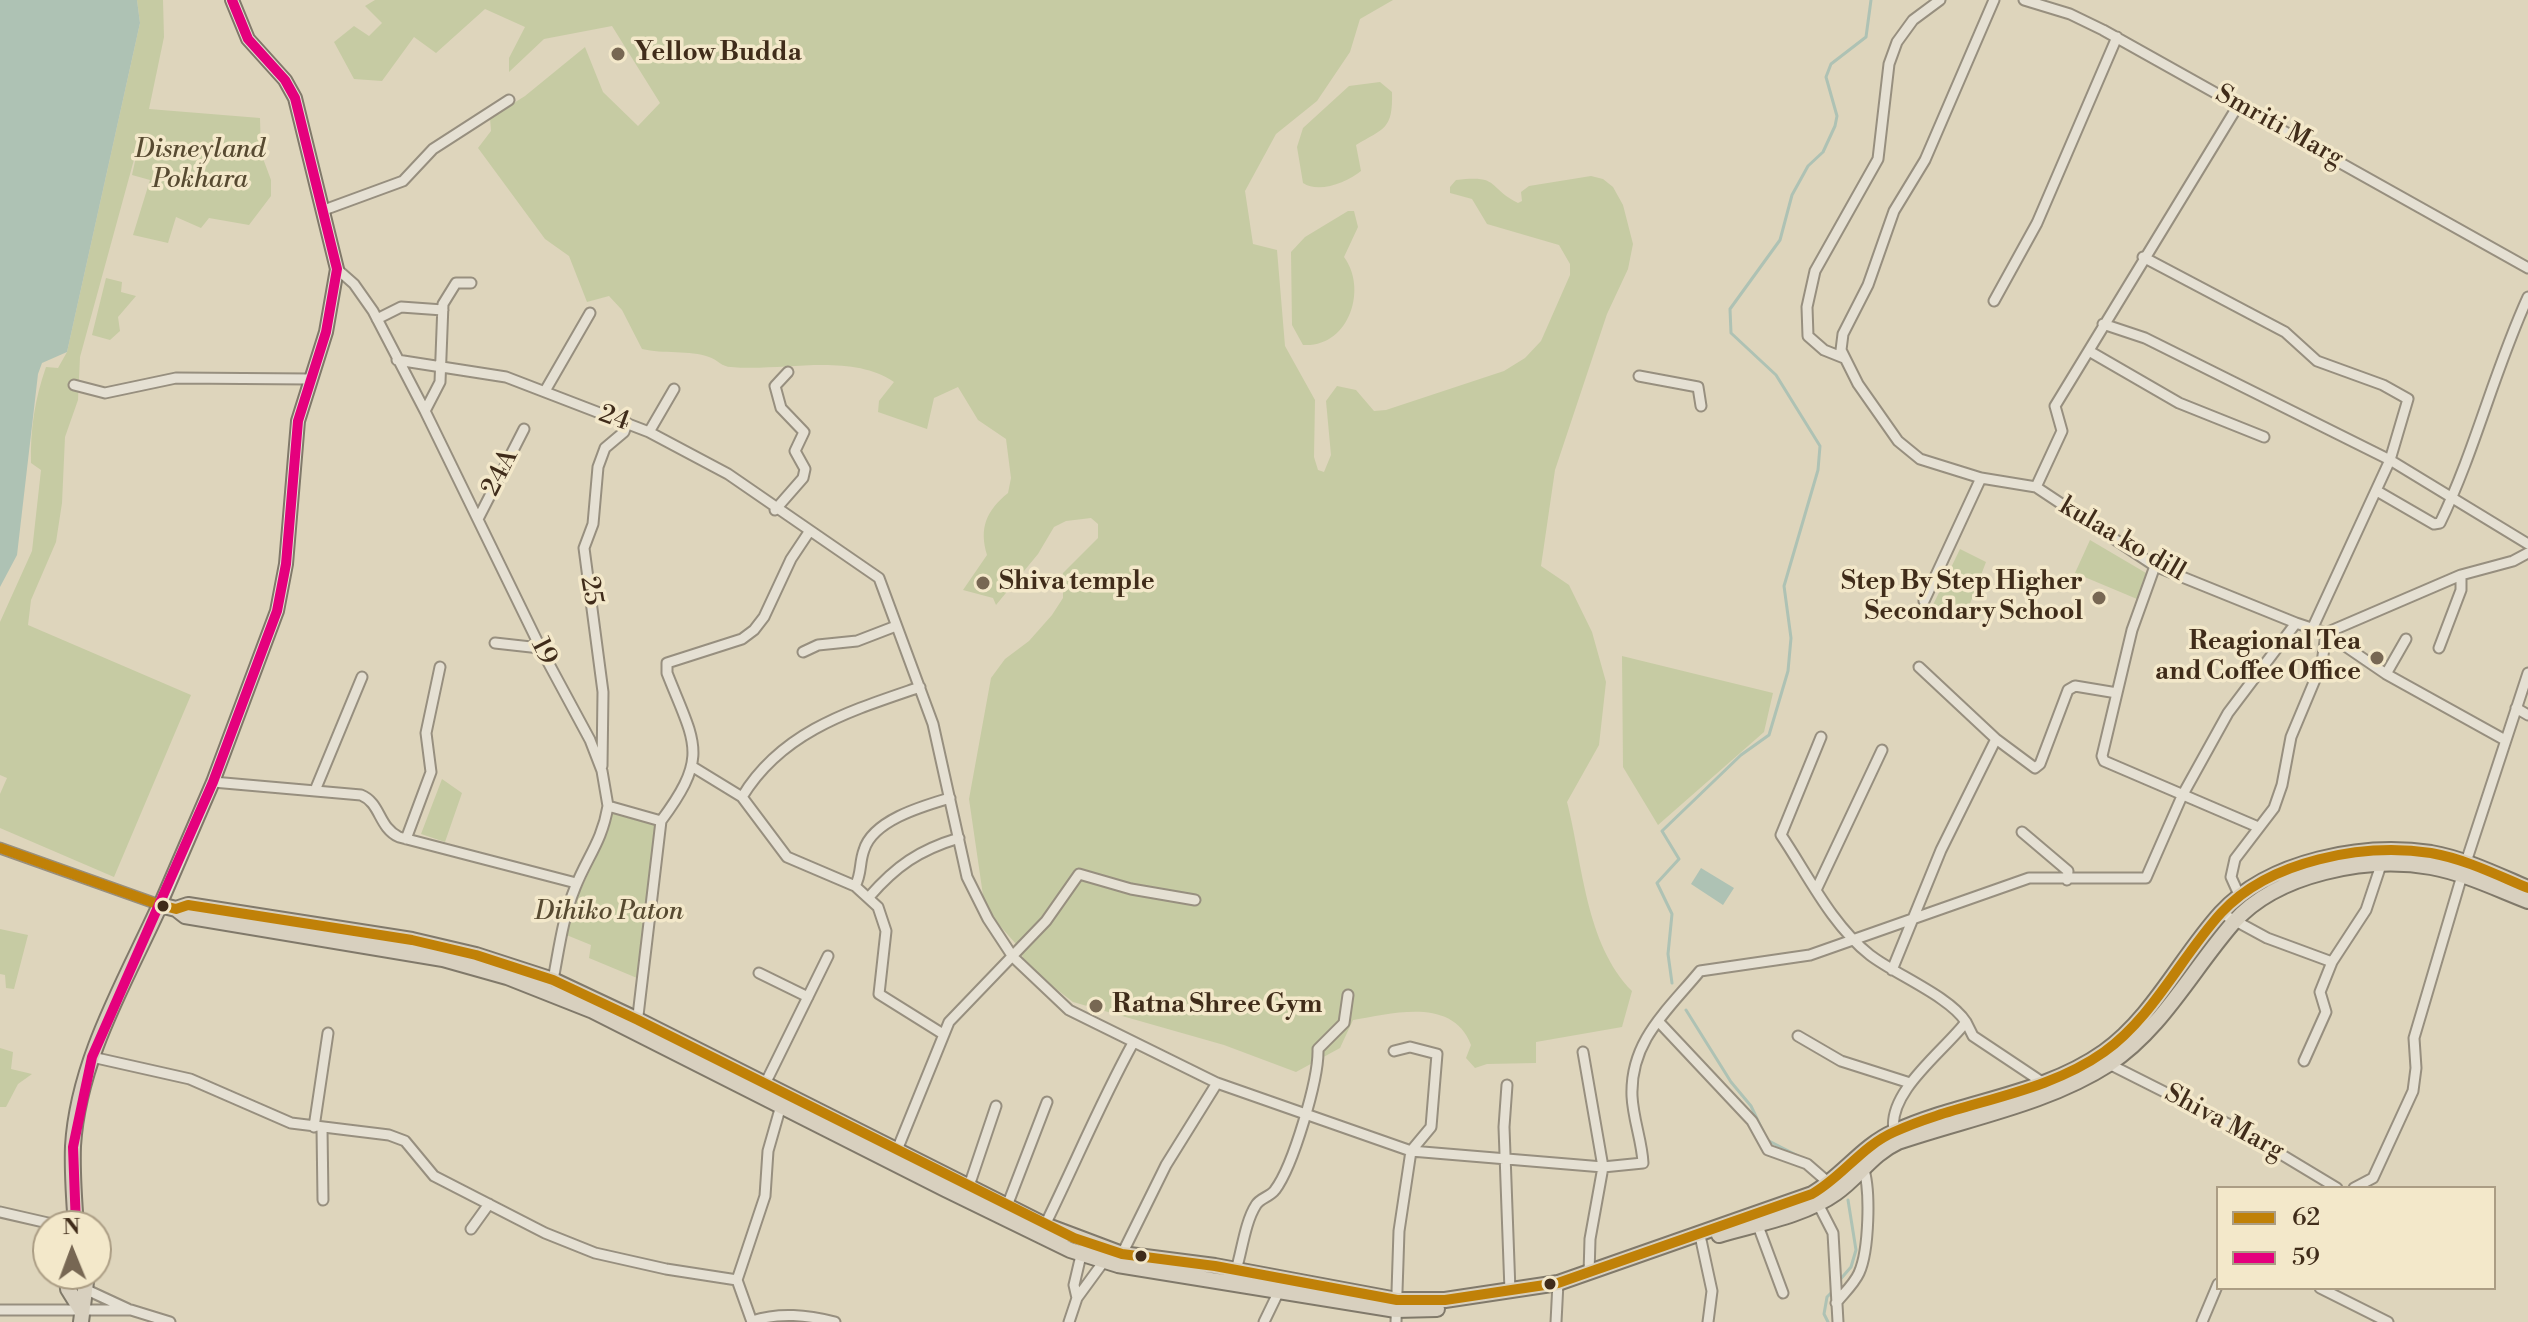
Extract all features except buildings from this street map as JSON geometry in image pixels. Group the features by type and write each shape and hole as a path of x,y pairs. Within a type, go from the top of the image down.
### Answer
{"main road":[{"path":"75,1210 73,1147 92,1057 213,782 277,611 286,564 298,421 326,332 337,269 295,98 285,80 248,39 232,0"},
{"path":"176,909 188,905 412,940 476,955 553,980 783,1100 1084,1248 1279,1291 1396,1311 1481,1305 1558,1287 1757,1223 1815,1198 1869,1146 1894,1131 2042,1082 2083,1064 2119,1039 2162,991 2221,913 2240,897 2287,872 2338,856 2401,851 2528,888"},
{"path":"1112,1255 1236,1270 1396,1311 1445,1300 1558,1287 1698,1231 1837,1193 1877,1154 1898,1142 2050,1093 2109,1064 2149,1030 2235,921 2258,901 2299,881 2340,870 2381,865 2464,869 2528,901"},
{"path":"160,905 176,909 185,916 412,952 474,967 637,1026 765,1084 783,1100"},
{"path":"894,1156 969,1186 1084,1248"},
{"path":"68,1290 81,1316"},
{"path":"81,1316 87,1290"}],"street":[{"path":"1844,358 1824,350 1808,336 1807,307 1815,271 1878,159 1889,64 1897,42 1913,20 1940,0"},
{"path":"1994,0 1925,160 1894,211 1868,285 1843,334 1841,350 1898,441 1920,459 1981,478 2036,487"},
{"name":"Smriti Marg","path":"2024,0 2070,14 2117,37 2528,268"},
{"path":"1994,301 2037,223 2117,37"},
{"path":"324,210 403,181 433,149 509,100"},
{"name":"kulaa ko dill","path":"2239,104 2055,406 2062,431 2036,487 2155,566 2326,633 2386,674 2505,740"},
{"path":"2143,257 2285,332 2317,361 2403,395 2409,406 2377,491 2313,627"},
{"name":"19","path":"337,269 354,284 377,319 479,517 540,648 590,740 602,771 608,806"},
{"path":"425,411 440,382 443,310 456,283 471,283"},
{"path":"2377,491 2437,525 2454,496 2500,358 2528,297"},
{"path":"377,319 401,307 443,310"},
{"path":"545,391 590,313"},
{"path":"2103,324 2145,338 2390,460 2454,496 2528,544"},
{"path":"2089,351 2179,403 2264,437"},
{"name":"24","path":"397,360 506,377 649,432 728,474 775,510 879,578 933,724 967,877 988,919 1013,957 1069,1010 1217,1083 1411,1151 1603,1167 1643,1163 1632,1099 1633,1070 1648,1031 1658,1021"},
{"path":"775,510 803,478 805,469 795,451 804,432 777,400 775,386 788,372"},
{"path":"1639,376 1698,387 1701,406"},
{"path":"74,385 105,393 176,378 310,379"},
{"path":"649,432 674,389"},
{"name":"25","path":"602,771 603,692 584,548 593,524 598,467 605,448 624,432 627,423"},
{"name":"24A","path":"479,517 524,429"},
{"path":"1924,601 1981,478"},
{"path":"637,1026 661,821 693,767 693,743 667,673 667,663 742,639 754,630 764,617 791,559 809,532"},
{"path":"2240,897 2231,877 2235,859 2274,808 2282,785 2291,737 2322,663 2326,633 2461,575 2513,561 2528,553"},
{"path":"2155,566 2132,630 2102,756 2104,761 2258,827"},
{"path":"2439,648 2461,590 2461,575"},
{"path":"1830,1184 1807,1164 1768,1150 1752,1121 1658,1021 1700,971 1810,955 2029,878 2146,878 2182,796 2228,713 2296,623"},
{"path":"803,652 818,645 857,641 896,626"},
{"path":"2386,674 2406,639"},
{"path":"495,643 540,648"},
{"path":"406,839 431,772 426,733 440,667"},
{"path":"1919,667 1996,739 2035,768 2040,764 2068,690 2075,686 2117,693"},
{"path":"2358,1186 2373,1178 2413,1091 2416,1068 2414,1038 2464,869 2528,673"},
{"path":"316,788 362,677"},
{"path":"742,797 759,770 793,740 885,698 920,687"},
{"path":"2516,708 2528,715"},
{"path":"1821,737 1781,835 1854,940 1892,970 1960,1013 1973,1036 2042,1082"},
{"path":"1892,970 1941,850 1996,739"},
{"path":"1817,888 1865,793 1882,750"},
{"path":"693,767 742,797 787,857 855,886 869,897 883,915 886,931 879,994 943,1034"},
{"path":"213,782 316,788 367,797 376,808 382,824 406,839 576,883"},
{"path":"855,886 861,876 865,846 870,839 892,821 950,798"},
{"path":"553,980 566,911 576,883 597,847 608,806 661,821"},
{"path":"2022,832 2068,871 2067,880"},
{"path":"869,897 897,865 926,848 959,838"},
{"path":"0,848 160,905"},
{"path":"2304,1061 2326,1012 2320,992 2332,962 2366,910 2381,865"},
{"path":"894,1156 943,1034 966,1001 1046,921 1079,874 1131,889 1195,900"},
{"path":"2221,913 2289,948 2332,962"},
{"path":"765,1084 828,956"},
{"path":"759,973 808,997"},
{"path":"1236,1270 1255,1206 1275,1192 1296,1151 1304,1112 1319,1073 1318,1049 1344,1023 1348,995"},
{"path":"1894,1131 1893,1117 1910,1083 1966,1022"},
{"path":"323,1200 318,1127 328,1033"},
{"path":"1798,1036 1841,1061 1910,1083"},
{"path":"1045,1225 1091,1132 1095,1113 1133,1043"},
{"path":"1394,1051 1410,1047 1437,1054 1431,1127 1411,1151 1399,1231 1396,1311"},
{"path":"1583,1052 1603,1167 1590,1239 1589,1274"},
{"path":"92,1057 190,1079 291,1123 389,1135 405,1141 434,1176 545,1233 595,1253 666,1269 737,1280"},
{"name":"Shiva Marg","path":"2109,1064 2244,1132 2334,1186"},
{"path":"1069,1322 1077,1298 1112,1255 1217,1083"},
{"path":"1507,1085 1505,1158 1510,1291"},
{"path":"783,1100 768,1151 765,1196 737,1280 752,1322 766,1317 808,1316 835,1322"},
{"path":"1007,1206 1047,1102"},
{"path":"969,1186 996,1106"},
{"path":"1836,1303 1861,1269 1867,1222 1867,1177 1863,1167"},
{"path":"1815,1198 1833,1233 1838,1322"},
{"path":"471,1229 489,1204"},
{"path":"0,1212 32,1219"},
{"path":"1757,1223 1783,1293"},
{"path":"1701,1240 1712,1291 1708,1322"},
{"path":"1077,1298 1074,1285 1084,1248"},
{"path":"1556,1322 1558,1287"},
{"path":"2202,1322 2216,1289"},
{"path":"87,1290 131,1310 170,1322"},
{"path":"2324,1290 2388,1322"},
{"path":"1264,1322 1279,1291"},
{"path":"0,1310 81,1316 131,1310"}],"green space":[{"name":"Disneyland Pokhara","path":"137,0 163,0 164,37 149,109 260,118 261,153 271,180 271,196 249,225 209,218 201,228 176,217 168,243 133,235 150,180 132,175 141,134 80,357 78,400 65,437 62,503 56,542 31,600 28,625 191,695 114,877 0,828 0,794 7,778 0,775 0,622 32,551 41,470 31,463 36,402 46,367 58,368 67,352 140,23"},
{"path":"375,0 1393,0 1360,19 1350,52 1317,101 1276,134 1245,191 1253,244 1277,250 1285,346 1315,400 1314,457 1318,470 1324,472 1331,455 1326,401 1337,386 1356,390 1374,411 1386,410 1504,371 1525,358 1541,341 1570,275 1570,264 1559,245 1487,224 1472,199 1450,193 1450,187 1456,180 1487,181 1518,203 1522,201 1521,192 1529,186 1591,176 1603,179 1613,187 1623,205 1633,244 1628,269 1607,314 1555,470 1541,566 1569,585 1592,632 1606,682 1599,745 1567,802 1595,926 1616,972 1632,991 1622,1027 1536,1042 1536,1063 1487,1064 1475,1068 1466,1058 1471,1045 1451,1020 1421,1012 1386,1014 1353,1020 1340,1048 1296,1072 1224,1045 1073,1002 1028,967 1016,944 985,909 969,799 991,678 1005,659 1029,641 1052,615 1063,598 1063,573 1098,538 1098,524 1091,518 1066,521 1054,527 1038,554 996,605 993,598 963,590 987,555 984,536 986,521 994,506 1008,493 1011,478 1006,439 978,420 958,387 934,398 927,429 878,412 879,401 894,382 876,373 837,365 728,367 702,355 642,349 622,310 609,296 587,302 569,256 545,239 478,148 491,131 490,118 525,96 585,47 603,92 638,126 660,103 612,26 544,39 509,72 509,58 525,27 485,9 436,53 414,37 382,81 354,79 334,42 354,26 369,36 382,23 365,6"},
{"path":"1380,82 1392,92 1391,114 1380,131 1356,145 1361,171 1341,183 1325,187 1303,183 1297,147 1303,128 1349,86"},
{"path":"1348,211 1354,211 1358,227 1344,257 1354,285 1350,314 1343,327 1332,337 1303,345 1292,325 1291,252 1305,237"},
{"path":"106,278 122,282 121,292 136,296 118,317 120,331 110,340 92,335"},
{"path":"2090,540 2146,573 2137,599 2075,573"},
{"path":"1960,549 1986,562 1963,622 1932,607"},
{"path":"1622,656 1773,693 1764,732 1658,825 1623,767"},
{"path":"442,779 462,793 445,842 421,834"},
{"name":"Dihiko Paton","path":"612,812 658,826 637,978 589,958 591,945 564,934"},
{"path":"0,929 28,935 14,989 6,988 5,975 0,974"},
{"path":"0,1048 13,1052 11,1069 32,1074 18,1084 6,1107 0,1107"}],"shaded area":[{"path":"0,0 137,0 140,23 67,352 42,363 38,374 17,555 0,587"},
{"path":"1701,868 1734,888 1723,905 1691,884"}],"waterway":[{"path":"1672,983 1668,954 1672,914 1657,883 1679,859 1662,831 1741,755 1769,735 1788,671 1791,638 1784,586 1818,470 1820,446 1776,375 1731,333 1730,309 1780,240 1792,195 1808,166 1823,152 1835,126 1837,116 1826,77 1831,64 1866,37 1871,0"},
{"path":"1686,1010 1731,1082 1751,1106 1767,1140 1804,1159"},
{"path":"1838,1282 1851,1267 1856,1250 1848,1200"},
{"path":"1828,1322 1824,1314 1827,1297 1833,1291"}],"transit line":[{"name":"59","path":"75,1210 73,1147 92,1057 213,782 277,611 286,564 298,421 326,332 337,269 295,98 285,80 248,39 232,0"},
{"name":"62","path":"0,848 176,909 188,905 412,940 476,955 553,980 638,1020 1074,1238 1122,1254 1215,1266 1397,1300 1445,1300 1558,1283 1812,1194 1872,1145 1894,1132 2054,1079 2080,1067 2104,1052 2137,1022 2221,913 2241,895 2291,868 2348,854 2376,851 2431,853 2481,868 2528,888"}],"place":[{"name":"Yellow Budda","path":"618,54"},
{"name":"Shiva temple","path":"983,583"},
{"name":"Step By Step Higher Secondary School","path":"2099,598"},
{"name":"Reagional Tea and Coffee Office","path":"2377,658"},
{"name":"Ratna Shree Gym","path":"1096,1006"}]}
